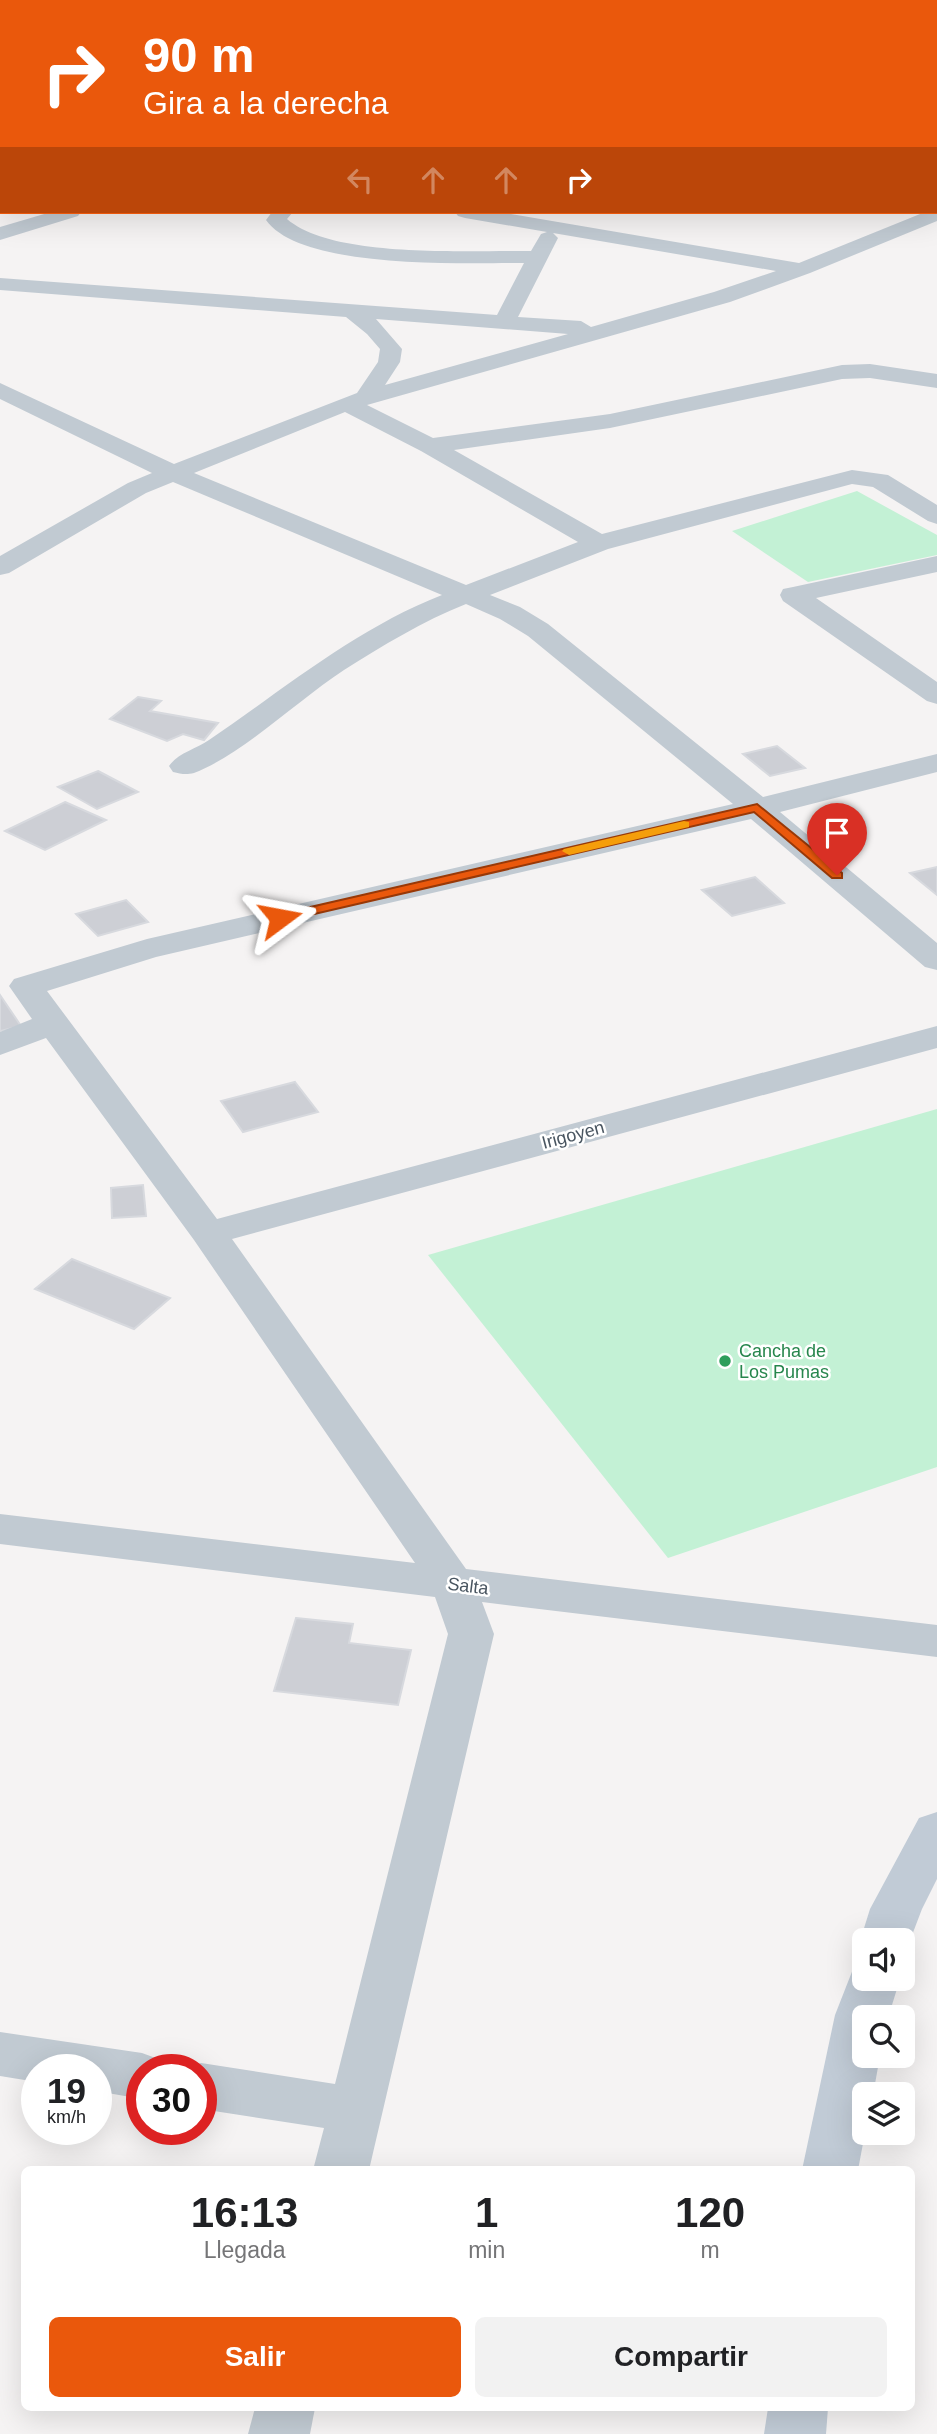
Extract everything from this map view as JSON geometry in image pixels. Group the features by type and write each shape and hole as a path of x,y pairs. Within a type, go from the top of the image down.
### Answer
{"main road":[{"path":"890,1928 896,1909 937,1831"},
{"path":"831,2166 862,2015 870,1991"},
{"path":"795,2434 799,2411"}],"street":[{"path":"0,234 65,214"},
{"path":"281,214 276,220 280,229 304,241 354,251 538,257"},
{"path":"477,214 803,269"},
{"path":"5,560 137,488 355,400 722,297 803,269 937,214"},
{"path":"504,322 554,227"},
{"path":"0,285 606,331"},
{"path":"351,310 375,329 391,349 389,362 355,400"},
{"path":"430,446 610,421 842,372 870,370 937,381"},
{"path":"0,390 172,473 510,613 538,630 757,808 937,960"},
{"path":"355,400 600,543"},
{"path":"184,766 217,748 333,665 432,608 600,543 852,477 879,480 937,516"},
{"path":"937,564 793,594 937,695"},
{"path":"342,2166 471,1634 453,1584 208,1233 26,986 147,949 757,808 937,763"},
{"path":"0,1044 53,1023"},
{"name":"Irigoyen","path":"208,1233 937,1037"},
{"name":"Salta","path":"0,1529 937,1641"},
{"path":"0,2054 126,2074"},
{"path":"217,2088 356,2110"},
{"path":"279,2434 284,2411"}],"green space":[{"path":"857,491 937,535 937,555 808,582 732,531"},
{"name":"Cancha de Los Pumas","path":"937,1109 937,1467 668,1558 428,1255"}],"building":[{"path":"138,697 161,701 150,711 218,723 204,740 183,734 167,741 110,719"},
{"path":"777,746 805,768 770,776 743,754"},
{"path":"98,771 138,792 97,809 58,787"},
{"path":"65,802 106,820 45,850 5,831"},
{"path":"937,867 937,895 910,873"},
{"path":"755,877 784,903 732,916 702,890"},
{"path":"126,900 148,922 98,936 76,914"},
{"path":"0,995 21,1026 0,1031"},
{"path":"295,1082 318,1112 243,1132 221,1101"},
{"path":"143,1185 146,1216 112,1218 111,1188"},
{"path":"72,1259 170,1298 134,1329 35,1289"},
{"path":"296,1618 353,1624 349,1643 411,1650 398,1705 274,1691"}],"slow traffic":[{"path":"569,851 684,825"}],"place":[{"name":"Cancha de Los Pumas","path":"725,1361"}],"route":[{"path":"280,918 757,808 837,875"}]}
